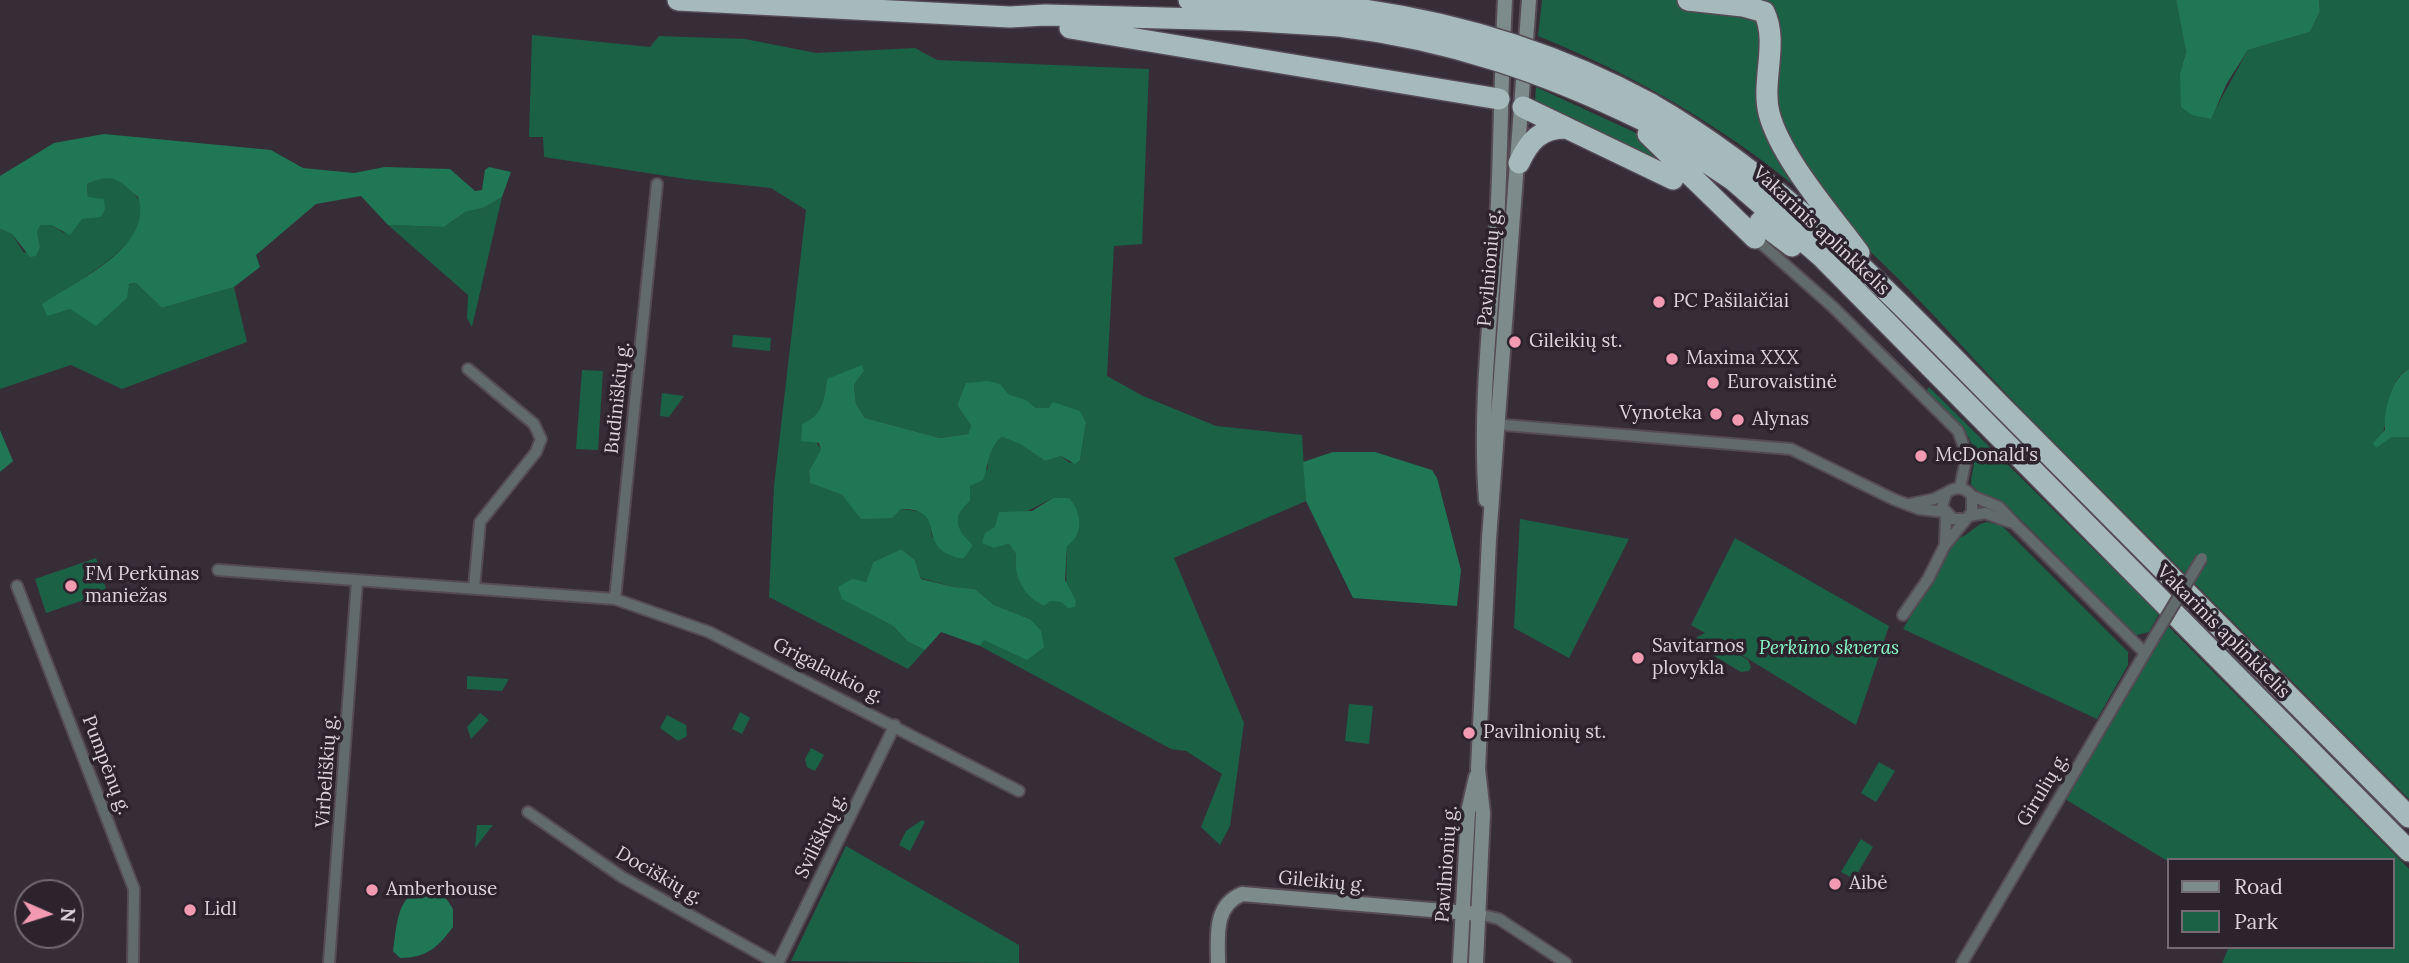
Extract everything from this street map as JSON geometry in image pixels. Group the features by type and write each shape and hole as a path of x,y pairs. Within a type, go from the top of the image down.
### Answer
{"highway":[{"name":"Vakarinis aplinkkelis","path":"678,0 1010,17 1340,17 1485,54 1549,77 1644,117 1707,138 1765,181 1882,286 2409,817"},
{"name":"Vakarinis aplinkkelis","path":"1189,0 1340,17 1441,23 1509,42 1598,77 1644,117 1702,157 1782,220 2409,851"},
{"path":"1688,0 1743,6 1764,12 1770,34 1767,94 1774,127 1797,167 1882,286"},
{"path":"1010,17 1500,92"},
{"path":"1523,107 1673,179"},
{"path":"1644,117 1758,230 1805,257 1981,429 2027,464"},
{"path":"1519,163 1533,139 1553,128 1566,128"}],"street":[{"name":"Pavilnionių g.","path":"1491,424 1505,0"},
{"name":"Pavilnionių g.","path":"1476,963 1483,813 1478,769 1489,539 1484,472 1519,163 1529,0"},
{"path":"1500,92 1523,107"},
{"name":"Budiniškių g.","path":"615,599 657,184"},
{"path":"1758,230 1958,431 1967,454 1960,488"},
{"path":"468,369 534,424 541,439 536,452 480,522 474,588"},
{"path":"1491,424 1791,449 1919,509 1945,513 1953,519 1985,513 1997,514 2016,525"},
{"path":"1909,504 1934,499 1960,488"},
{"path":"1960,488 1999,507 2145,653"},
{"path":"1945,545 1945,513 1942,502 1946,493"},
{"path":"1903,615 1928,579 1945,545 1974,507 1972,496"},
{"name":"Girulių g.","path":"1962,963 2202,558"},
{"path":"218,570 615,599"},
{"name":"Virbeliškių g.","path":"329,963 357,581"},
{"name":"Pumpėnų g.","path":"17,586 134,890 134,963"},
{"name":"Grigalaukio g.","path":"615,599 709,632 895,725 1019,791"},
{"name":"Sviliškių g.","path":"777,963 895,725"},
{"name":"Pavilnionių g.","path":"1460,963 1468,812 1478,769"},
{"name":"Dociškių g.","path":"528,812 622,877 777,963"},
{"name":"Gileikių g.","path":"1218,963 1221,913 1231,898 1241,894 1479,914"},
{"path":"1479,914 1499,919 1566,963"}],"green space":[{"path":"1542,0 2176,0 2186,52 2180,73 2210,119 2248,50 2310,32 2320,11 2319,0 2409,0 2409,369 2401,374 2392,391 2381,444 2392,437 2409,437 2409,799 2033,421 1915,296 1836,220 1757,157 1675,103 1632,79 1538,36"},
{"path":"2176,0 2319,0 2320,11 2310,32 2248,50 2227,83 2211,119 2192,115 2181,107 2180,73 2186,52"},
{"path":"532,35 650,47 659,36 745,39 816,53 915,48 937,60 1149,69 1142,244 1114,246 1107,376 1143,396 1216,426 1302,435 1306,501 1174,558 1244,723 1230,826 1220,845 1201,827 1222,774 1186,751 1171,749 980,646 984,639 1027,659 1030,619 994,605 975,589 954,587 921,578 915,560 901,549 873,562 866,582 843,599 893,626 908,642 925,650 908,669 769,597 774,486 806,210 771,188 686,179 544,157 543,137 529,137","holes":["864,371 854,385 856,404 865,418 940,438 968,434 971,426 957,405 964,388 1002,393 1020,398 1036,408 1050,408 1086,423 1080,460 1070,463 1061,456 1045,461 1020,444 1002,437 991,451 988,468 970,486 956,523 960,534 973,545 932,537 929,517 923,512 901,509 875,518 861,518 842,495 810,483 809,471 822,450 802,425 809,421 821,406 827,379","1053,498 1067,546 1066,588 1076,601 1051,601 1044,606 1031,597 1021,584 1016,570 1016,554 1009,544 994,548 985,533"]},
{"path":"1536,87 1634,132 1676,171 1535,103"},
{"path":"104,134 271,150 303,168 354,173 385,167 450,169 475,191 482,190 485,170 489,167 511,172 502,197 483,208 465,212 444,227 388,225 361,196 316,204 256,255 260,267 234,287 162,308 136,283 129,284 127,298 96,326 70,309 47,316 42,304 92,273 124,246 135,231 140,215 138,197 109,178 87,184 88,197 104,199 105,209 101,217 82,219 70,235 51,225 41,225 37,231 40,247 36,256 30,257 12,234 0,229 0,176 54,143"},
{"path":"103,177 121,183 135,195 142,210 139,226 128,242 111,258 42,304 136,283 162,308 234,287 247,342 122,389 71,365 0,389 0,229 12,234 24,253 40,247 37,231 41,225 51,225 64,233 88,197 87,184"},
{"path":"502,197 472,327 467,318 468,295 388,225 444,227 465,212 483,208"},
{"path":"733,335 771,338 770,351 732,347"},
{"path":"862,365 864,371 854,385 856,404 865,418 940,438 968,434 971,426 957,405 966,383 988,381 1000,384 1008,394 1026,400 1036,408 1049,408 1053,402 1080,411 1086,423 1080,460 1075,464 1061,456 1045,461 1020,444 1002,437 997,441 991,451 983,480 970,486 970,501 958,518 960,529 973,545 964,558 954,557 940,548 928,520 915,510 901,509 892,518 861,519 842,495 810,483 809,471 821,450 819,443 801,441 802,424 818,411 827,379"},
{"path":"2409,369 2409,437 2392,437 2376,448 2373,443 2385,430 2387,405 2393,387"},
{"path":"582,370 603,371 598,450 576,449"},
{"path":"1929,387 2159,614 2149,632 2133,636 2015,514 1971,484 1973,447 1963,429 1926,392"},
{"path":"662,393 684,396 669,417 660,416"},
{"path":"0,430 13,461 0,472"},
{"path":"1333,452 1375,452 1432,470 1437,478 1461,570 1457,606 1353,598 1306,501 1303,462"},
{"path":"1053,498 1069,498 1079,516 1079,530 1067,546 1065,580 1076,601 1075,607 1068,608 1062,602 1051,601 1044,606 1037,602 1021,584 1016,570 1016,554 1009,544 994,548 982,543 985,533 995,527 999,512 1032,511"},
{"path":"1520,519 1629,539 1569,658 1514,628"},
{"path":"1988,522 2002,526 2128,652 2128,665 2097,719 1903,629 1957,538"},
{"name":"Perkūno skveras","path":"1735,538 1889,626 1856,725 1724,644 1748,660 1751,667 1749,671 1741,672 1696,645 1697,637 1705,633 1691,625"},
{"path":"901,549 915,560 921,579 975,589 994,605 1030,619 1041,631 1044,647 1027,660 984,640 980,646 941,632 925,650 908,642 893,626 842,599 838,587 852,579 866,582 873,562"},
{"name":"FM Perkūnas maniežas","path":"96,558 107,592 46,613 35,579"},
{"path":"2168,626 2409,869 2409,963 2222,963 2228,949 2395,949 2395,858 2168,858 2168,861 2065,799"},
{"path":"467,676 509,679 502,691 467,689"},
{"path":"1349,704 1373,706 1369,744 1345,741"},
{"path":"740,712 750,718 742,734 732,729"},
{"path":"480,713 489,720 471,739 467,727"},
{"path":"667,715 686,725 687,736 678,741 660,728"},
{"path":"811,748 824,755 815,771 807,767 805,759"},
{"path":"1879,762 1895,771 1876,802 1861,793"},
{"path":"922,820 925,822 910,851 899,845 906,831"},
{"path":"477,825 493,825 475,848"},
{"path":"1861,839 1873,847 1854,879 1841,872"},
{"path":"846,846 1019,945 1019,963 791,961"},
{"path":"424,888 442,892 453,909 453,927 431,950 418,956 400,958 393,951 400,913 408,898"}],"place":[{"name":"PC Pašilaičiai","path":"1659,302"},
{"name":"Gileikių st.","path":"1515,342"},
{"name":"Maxima XXX","path":"1672,359"},
{"name":"Eurovaistinė","path":"1713,383"},
{"name":"Vynoteka","path":"1716,414"},
{"name":"Alynas","path":"1738,420"},
{"name":"McDonald's","path":"1921,456"},
{"name":"FM Perkūnas maniežas","path":"71,586"},
{"name":"Savitarnos plovykla","path":"1638,658"},
{"name":"Pavilnionių st.","path":"1469,733"},
{"name":"Aibė","path":"1835,884"},
{"name":"Amberhouse","path":"372,890"},
{"name":"Lidl","path":"190,910"}]}
